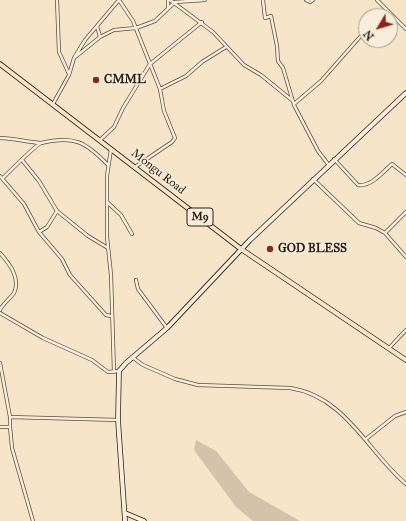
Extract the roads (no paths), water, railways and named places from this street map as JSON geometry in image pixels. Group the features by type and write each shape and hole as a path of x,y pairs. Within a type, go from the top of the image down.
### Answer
{"main road":[{"name":"Mongu Road","path":"0,64 241,249 406,360"},
{"path":"125,521 118,420 119,371 132,357 167,328 241,249 312,179 406,92"},
{"path":"125,513 144,521"}],"street":[{"path":"57,0 60,57 70,75"},
{"path":"53,104 70,75 74,58 85,40 120,0 130,15 136,28 160,89 164,111 174,140 134,167"},
{"path":"168,7 169,0 175,2 202,22 244,65 261,75 294,103"},
{"path":"74,58 100,37 114,30 136,28 155,21 175,2 206,0"},
{"path":"263,0 265,18 271,16 278,61 283,68 294,103 318,151 328,164"},
{"path":"306,0 310,2 313,0"},
{"path":"377,0 384,8"},
{"path":"398,21 406,29"},
{"path":"100,140 114,127 123,108 150,64 202,22"},
{"path":"97,26 100,37"},
{"path":"294,103 321,81 358,39"},
{"path":"160,89 186,76 202,62 226,47"},
{"path":"0,138 16,138 25,142 40,143 57,140 80,142 92,148 108,165"},
{"path":"40,143 1,177 24,204 39,232 62,259 76,282 106,315 111,316"},
{"path":"111,148 108,165 107,202 114,372"},
{"path":"334,159 358,186 365,186 392,164 406,175"},
{"path":"22,160 39,181 57,211 88,236 108,248"},
{"path":"312,179 359,223 376,228 385,233 406,257"},
{"path":"107,202 121,215 132,234"},
{"path":"39,232 47,227 57,211"},
{"path":"385,233 406,212"},
{"path":"0,253 12,269 16,280 14,292 3,304 0,311 43,338 92,360 108,372 119,371"},
{"path":"136,280 138,289 167,328"},
{"path":"388,348 406,330"},
{"path":"132,357 143,366 175,379 198,385 298,390 326,402 346,418 366,439 392,471 406,484"},
{"path":"0,363 10,417 12,448 33,521"},
{"path":"366,439 394,416 406,412"},
{"path":"10,417 118,420"},
{"path":"0,427 10,427"}],"place":[{"name":"CMML","path":"96,80"},
{"name":"GOD BLESS","path":"270,249"}]}
